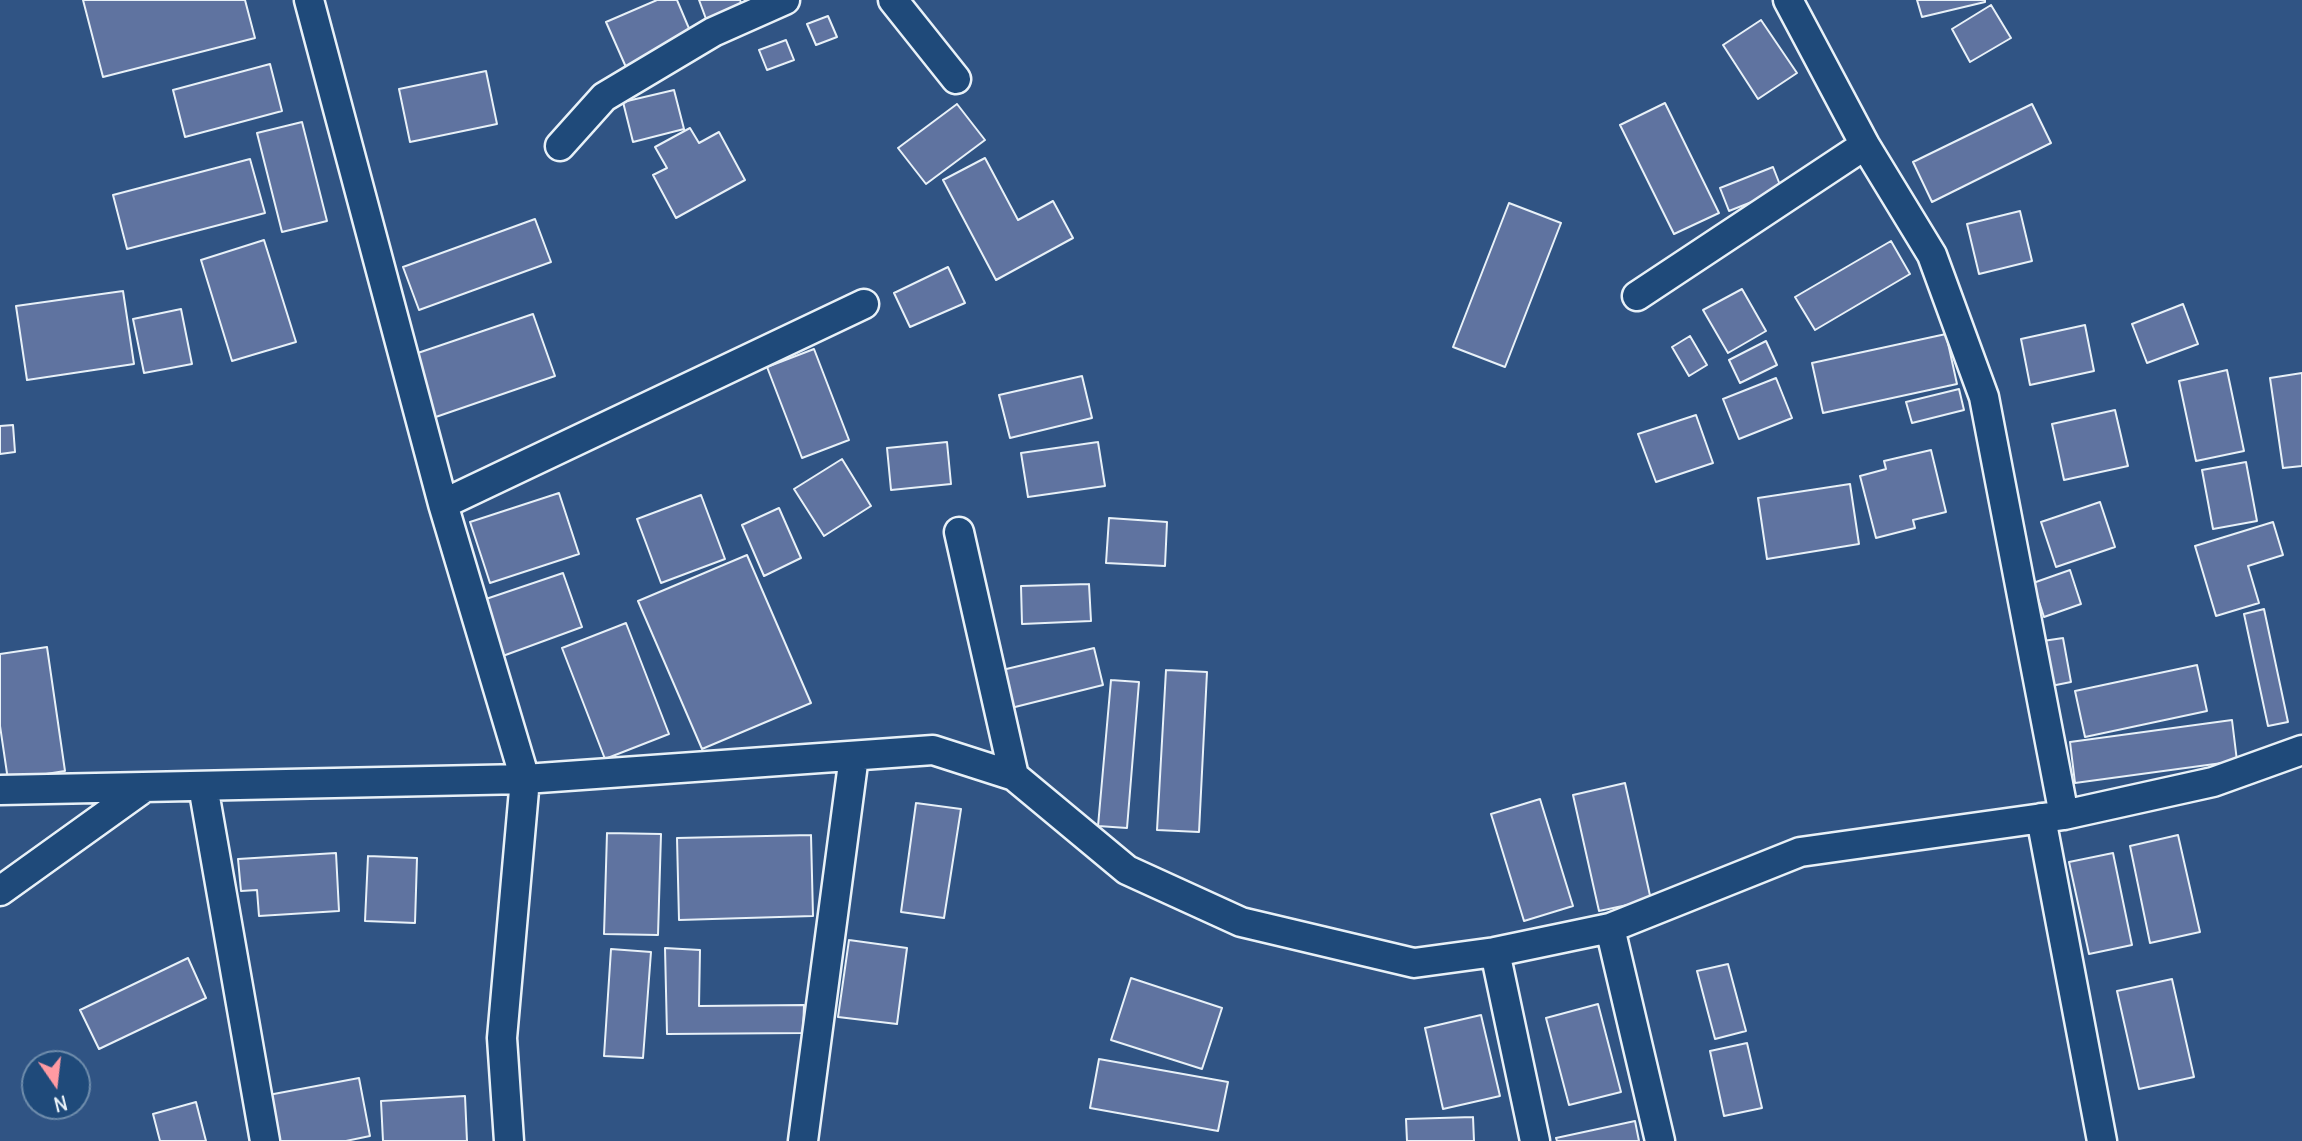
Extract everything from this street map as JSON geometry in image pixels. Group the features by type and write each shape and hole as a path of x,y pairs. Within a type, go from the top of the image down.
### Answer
{"street":[{"path":"309,0 443,504 525,779 502,1038 509,1141"},
{"path":"560,146 604,97 713,32 785,0"},
{"path":"893,0 956,79"},
{"path":"1788,0 1865,145 1932,255 1984,397 2102,1141"},
{"path":"1637,296 1865,145"},
{"path":"443,504 864,304"},
{"path":"959,532 1014,776"},
{"path":"0,790 525,779 933,750 1014,776 1126,870 1241,922 1414,963 1495,952 1611,928 1800,852 2052,816 2214,782 2302,750"},
{"path":"803,1141 854,756"},
{"path":"203,786 265,1141"},
{"path":"0,891 145,787"},
{"path":"1611,928 1660,1141"},
{"path":"1495,952 1535,1141"}],"building":[{"path":"83,0 245,0 255,38 103,77"},
{"path":"657,0 677,0 696,45 629,74 606,22"},
{"path":"699,0 740,0 745,13 709,27"},
{"path":"1917,0 1985,0 1985,2 1922,17"},
{"path":"1991,5 2011,38 1970,62 1952,29"},
{"path":"828,16 837,37 816,45 807,24"},
{"path":"1761,20 1797,73 1758,99 1723,45"},
{"path":"786,40 794,60 767,70 759,50"},
{"path":"270,64 282,111 185,137 173,90"},
{"path":"486,71 497,124 410,142 399,89"},
{"path":"674,90 684,129 633,142 623,102"},
{"path":"1665,103 1719,213 1674,234 1620,125"},
{"path":"957,104 985,140 926,184 898,148"},
{"path":"2032,104 2051,143 1932,202 1913,162"},
{"path":"302,122 327,221 282,232 257,133"},
{"path":"690,128 699,143 719,132 745,180 676,218 653,175 667,168 655,147"},
{"path":"985,158 1018,220 1053,201 1073,238 996,280 943,180"},
{"path":"250,159 265,213 127,249 113,195"},
{"path":"1773,167 1782,190 1729,211 1720,188"},
{"path":"1509,203 1561,223 1505,367 1453,347"},
{"path":"2020,211 2032,261 1979,274 1967,224"},
{"path":"535,219 551,262 419,310 403,267"},
{"path":"264,240 296,342 232,361 201,260"},
{"path":"1891,241 1910,274 1815,330 1795,297"},
{"path":"948,267 965,303 910,327 894,293"},
{"path":"1742,289 1766,331 1728,353 1703,310"},
{"path":"123,291 134,364 27,380 16,306"},
{"path":"2183,304 2198,344 2147,363 2132,324"},
{"path":"181,309 192,364 144,373 133,319"},
{"path":"533,314 555,376 427,420 406,357"},
{"path":"2085,325 2094,371 2030,385 2021,339"},
{"path":"1946,334 1957,384 1823,413 1812,363"},
{"path":"1690,336 1707,365 1689,376 1672,347"},
{"path":"1766,341 1777,365 1740,383 1729,360"},
{"path":"814,349 849,440 802,458 767,367"},
{"path":"2227,370 2244,451 2196,461 2179,381"},
{"path":"2302,373 2302,466 2283,468 2270,378"},
{"path":"1082,376 1092,418 1010,438 999,395"},
{"path":"1776,378 1792,418 1739,439 1723,399"},
{"path":"1959,389 1964,410 1912,423 1906,402"},
{"path":"2115,410 2128,466 2064,480 2052,424"},
{"path":"1696,415 1713,463 1656,482 1638,434"},
{"path":"13,425 15,452 0,454 0,426"},
{"path":"947,442 951,484 891,490 887,448"},
{"path":"1098,442 1105,486 1028,497 1021,453"},
{"path":"1931,450 1946,512 1913,520 1915,528 1876,538 1860,476 1886,469 1884,461"},
{"path":"842,459 871,506 824,536 794,489"},
{"path":"2246,462 2257,521 2213,529 2202,470"},
{"path":"1850,484 1859,544 1767,559 1758,498"},
{"path":"559,493 579,554 490,583 470,522"},
{"path":"701,495 725,559 661,583 637,519"},
{"path":"2100,502 2115,547 2056,567 2041,522"},
{"path":"779,508 801,558 764,576 742,525"},
{"path":"1109,518 1167,522 1165,566 1106,563"},
{"path":"2273,522 2283,555 2248,566 2259,603 2216,616 2195,546"},
{"path":"747,555 811,703 702,749 638,601"},
{"path":"2070,570 2081,604 2044,617 2033,583"},
{"path":"563,573 582,627 500,657 480,601"},
{"path":"1089,584 1091,621 1022,624 1021,586"},
{"path":"2264,609 2288,722 2268,726 2244,614"},
{"path":"626,623 669,734 605,759 562,648"},
{"path":"2063,638 2071,682 2051,686 2043,641"},
{"path":"47,647 65,771 8,780 0,726 0,654"},
{"path":"1094,648 1103,685 1007,709 998,671"},
{"path":"2197,665 2207,711 2085,737 2075,691"},
{"path":"1166,670 1207,672 1199,832 1157,830"},
{"path":"1111,680 1139,682 1127,828 1098,826"},
{"path":"2232,720 2237,761 2075,783 2070,742"},
{"path":"1625,783 1651,900 1599,911 1573,795"},
{"path":"1540,799 1573,906 1524,921 1491,814"},
{"path":"916,803 961,809 944,918 901,912"},
{"path":"607,833 661,834 658,935 604,934"},
{"path":"811,835 813,916 679,920 677,838"},
{"path":"2178,835 2200,932 2150,943 2130,846"},
{"path":"336,853 339,911 259,916 257,890 241,891 238,859"},
{"path":"2113,853 2132,945 2089,954 2069,862"},
{"path":"368,856 417,858 415,923 365,921"},
{"path":"849,940 907,948 897,1024 838,1017"},
{"path":"665,948 700,950 699,1006 804,1005 803,1033 667,1034"},
{"path":"611,949 651,952 643,1058 604,1056"},
{"path":"188,958 206,998 99,1049 80,1010"},
{"path":"1728,964 1746,1031 1715,1039 1697,971"},
{"path":"1131,978 1222,1008 1202,1069 1111,1040"},
{"path":"2172,979 2194,1077 2139,1089 2117,991"},
{"path":"1598,1004 1621,1092 1569,1105 1546,1018"},
{"path":"1481,1015 1500,1096 1443,1109 1425,1028"},
{"path":"1747,1043 1762,1108 1724,1116 1710,1051"},
{"path":"1099,1059 1228,1082 1218,1131 1090,1108"},
{"path":"359,1078 370,1136 346,1141 255,1141 247,1099"},
{"path":"465,1096 467,1141 383,1141 381,1101"},
{"path":"196,1102 206,1141 160,1141 153,1114"},
{"path":"1473,1117 1474,1141 1407,1141 1406,1119"},
{"path":"1635,1121 1639,1141 1557,1141 1556,1138"}]}
